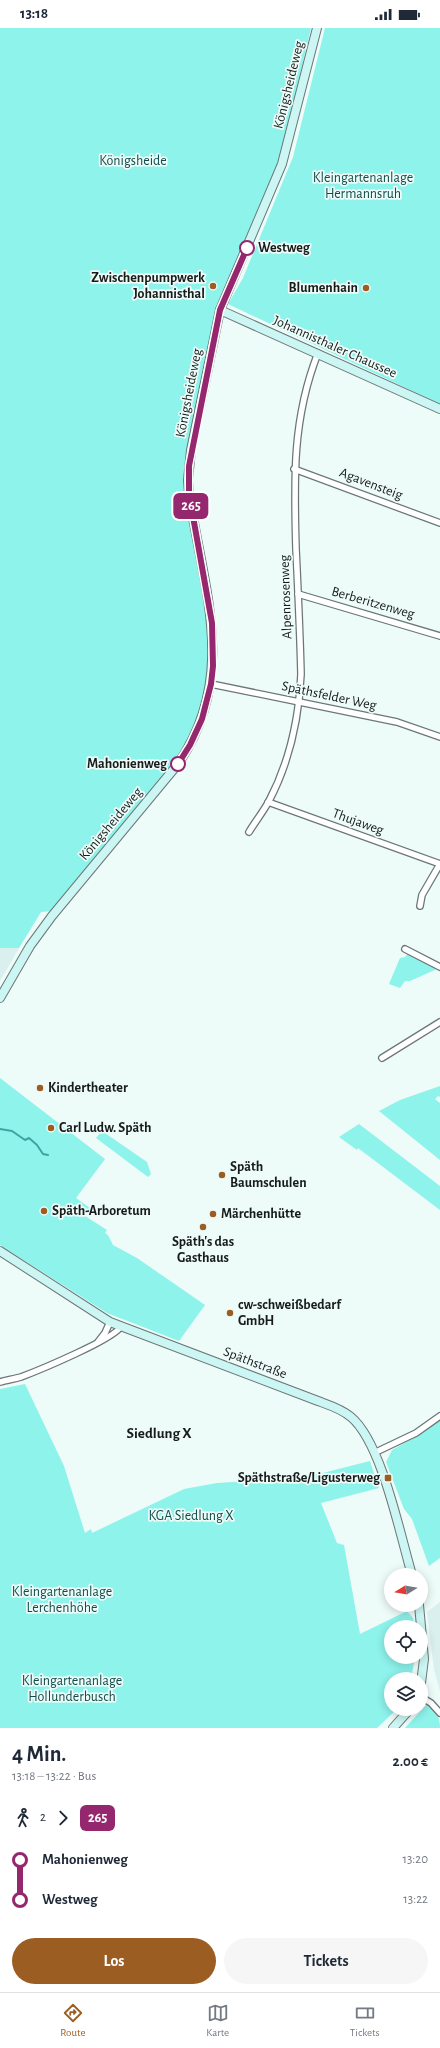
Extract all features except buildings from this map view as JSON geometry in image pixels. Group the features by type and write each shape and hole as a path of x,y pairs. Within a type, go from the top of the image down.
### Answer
{"street":[{"name":"Königsheideweg","path":"0,998 30,946 47,922 184,754 202,719 211,684 214,645 212,623 192,512 188,480 194,434 220,310 282,164 317,28"},
{"name":"Johannisthaler Chaussee","path":"220,310 440,409"},
{"name":"Alpenrosenweg","path":"249,832 268,802 280,776 290,748 300,702 301,667 294,469 299,424 318,353"},
{"name":"Agavensteig","path":"294,469 440,523"},
{"name":"Berberitzenweg","path":"298,594 440,636"},
{"name":"Späthsfelder Weg","path":"211,684 398,722 440,737"},
{"name":"Thujaweg","path":"268,802 440,864"},
{"path":"420,906 422,895 440,864"},
{"path":"405,949 440,967"},
{"path":"382,1058 440,1022"},
{"name":"Späthstraße","path":"0,1252 110,1322 342,1410 352,1417 360,1426 374,1453 390,1497 410,1568"},
{"path":"96,1343 105,1333 110,1322"},
{"path":"0,1382 20,1377 96,1343 118,1332 121,1326"},
{"path":"374,1453 399,1443 440,1416"},
{"path":"420,1612 424,1659 422,1672"},
{"path":"428,1701 440,1713"},
{"path":"393,1728 404,1716"}],"shaded area":[{"path":"0,948 19,948 0,981"},
{"path":"440,1602 440,1691 434,1669 428,1611"}],"green space":[{"name":"Königsheide","path":"0,28 311,28 281,154 216,308 187,452 186,500 209,635 209,677 197,721 181,754 52,911 41,912 19,948 0,948"},
{"name":"Kleingartenanlage Hermannsruh","path":"325,28 440,28 440,404 228,304 243,278 293,157"},
{"path":"408,953 437,969 410,981 405,981 400,988 389,984 400,958 405,957"},
{"name":"Späth-Arboretum","path":"0,1078 105,1159 76,1198 90,1208 85,1216 107,1230 105,1233 108,1235 113,1245 137,1258 205,1305 179,1341 107,1313 0,1245"},
{"path":"440,1086 440,1097 438,1096 435,1099 440,1103 440,1160 379,1111 400,1100"},
{"path":"359,1124 440,1186 440,1210 358,1148 357,1150 339,1137"},
{"path":"102,1131 147,1162 151,1174 148,1177 96,1138"},
{"path":"25,1384 64,1466 85,1533 91,1529 92,1533 184,1489 217,1483 307,1477 370,1461 379,1488 321,1503 337,1543 344,1545 360,1634 384,1622 384,1664 414,1664 412,1672 384,1672 384,1716 390,1716 377,1728 0,1728 0,1389"},
{"path":"440,1419 440,1558 429,1566 412,1519 404,1509 386,1462 392,1450 417,1436"},
{"path":"405,1612 408,1612 413,1620 389,1620"},
{"path":"428,1705 437,1714 440,1728 405,1728 416,1716 428,1716"}],"waterway":[{"path":"0,1129 12,1131 25,1140 29,1138 37,1145 43,1154 48,1155"}],"bus line":[{"name":"265","path":"178,764 190,745 202,719 211,684 214,645 212,623 189,494 188,480 191,450 222,301 247,248"}],"place":[{"name":"Westweg","path":"247,248"},
{"name":"Zwischenpumpwerk Johannisthal","path":"213,286"},
{"name":"Blumenhain","path":"366,288"},
{"name":"Mahonienweg","path":"178,764"},
{"name":"Kindertheater","path":"40,1088"},
{"name":"Carl Ludw. Späth","path":"51,1128"},
{"name":"Späth Baumschulen","path":"222,1175"},
{"name":"Späth-Arboretum","path":"44,1211"},
{"name":"Märchenhütte","path":"213,1214"},
{"name":"Späth's das Gasthaus","path":"203,1227"},
{"name":"cw-schweißbedarf GmbH","path":"230,1313"},
{"name":"Späthstraße/Ligusterweg","path":"388,1478"}],"district":[{"name":"Siedlung X","path":"159,1433"}],"park label":[{"name":"KGA Siedlung X","path":"191,1516"},
{"name":"Kleingartenanlage Lerchenhöhe","path":"62,1600"},
{"name":"Kleingartenanlage Hollunderbusch","path":"72,1690"}]}
